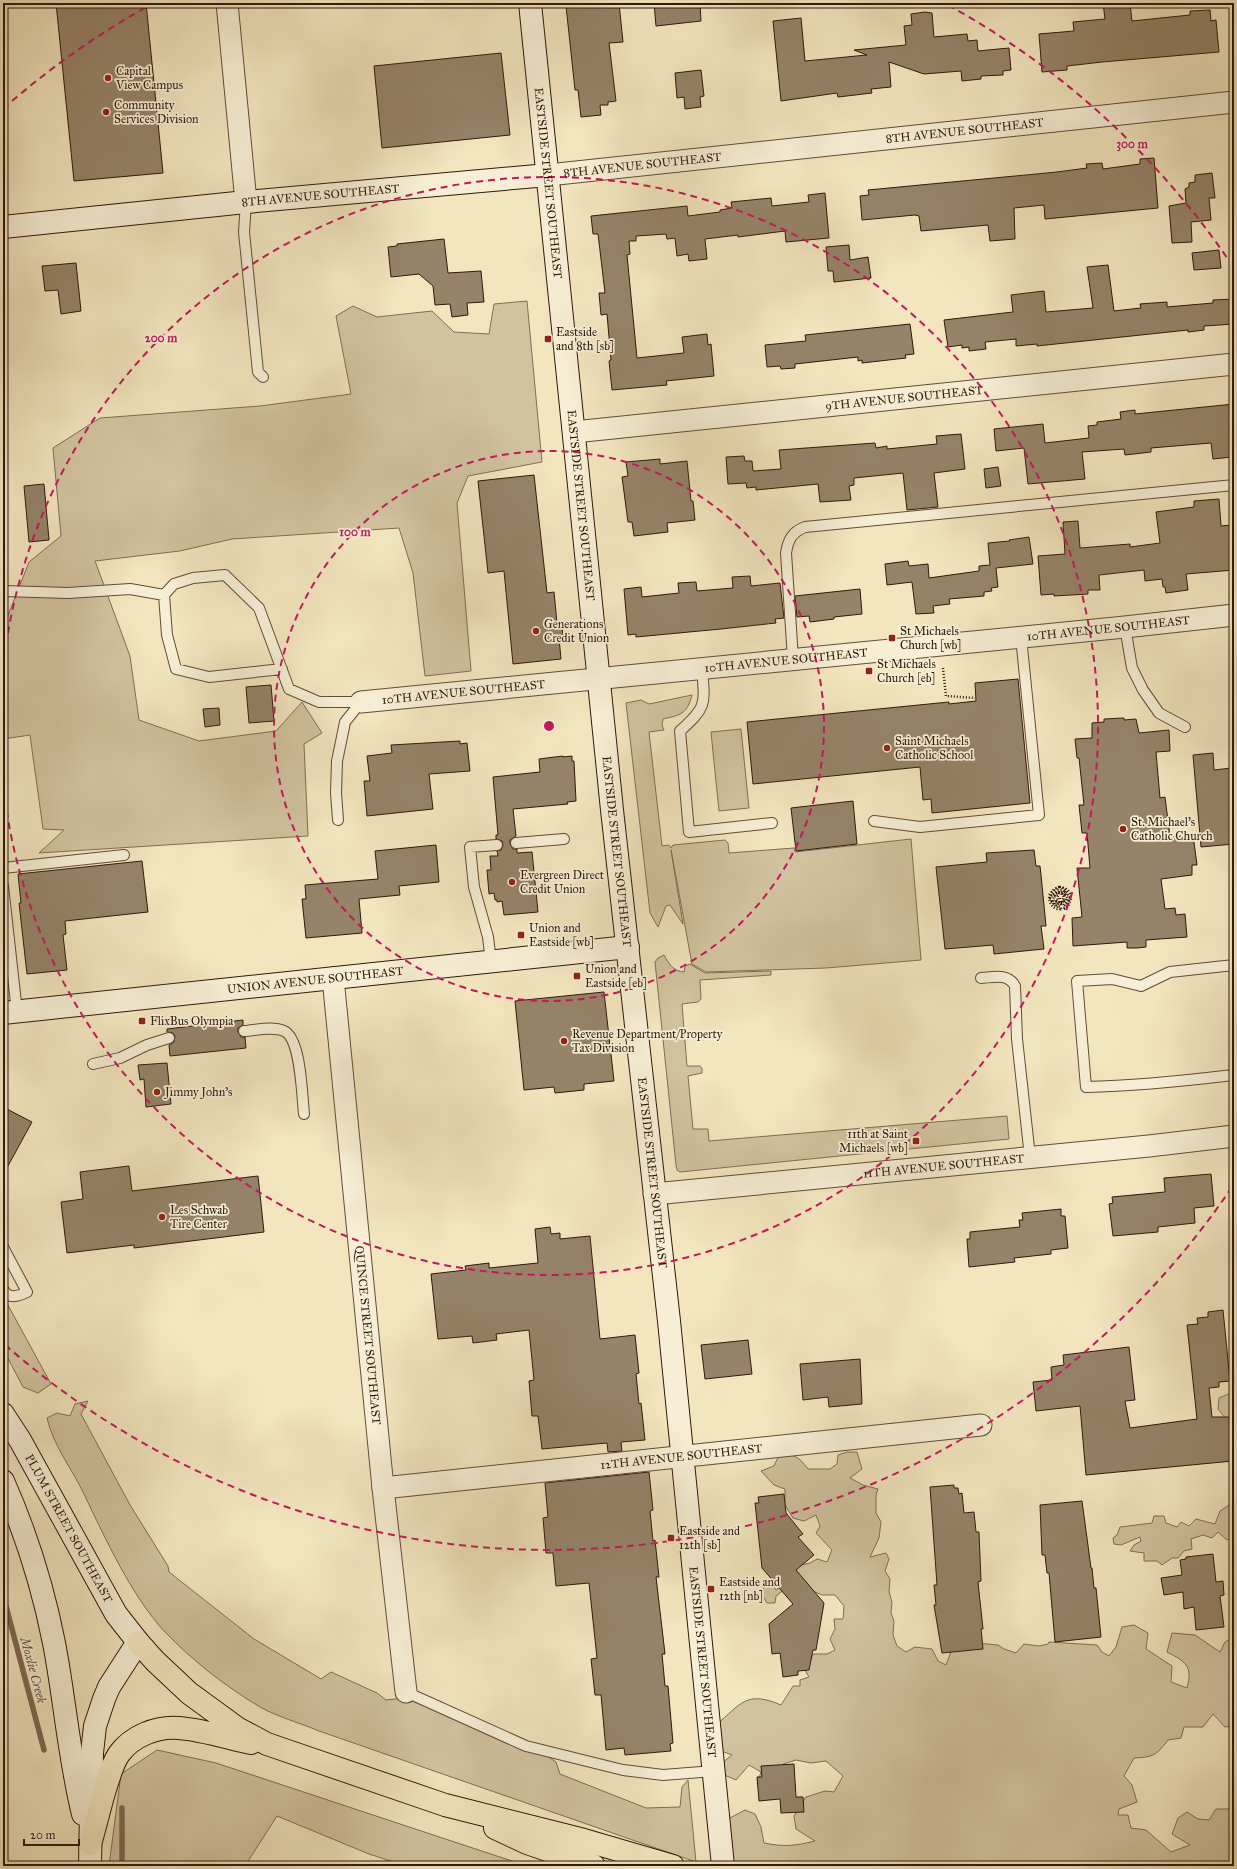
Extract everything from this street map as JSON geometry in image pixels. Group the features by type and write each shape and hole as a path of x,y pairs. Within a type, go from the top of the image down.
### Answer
{"highway":[{"path":"138,1642 173,1678 212,1711 238,1728 279,1748 445,1806 527,1843 594,1866"},
{"path":"90,1844 115,1762 127,1745 145,1734 155,1730 178,1728 210,1733 279,1748"},
{"path":"445,1806 584,1840 673,1866"}],"street":[{"path":"227,3 246,202"},
{"name":"EASTSIDE STREET SOUTHEAST","path":"530,3 682,1457 723,1866"},
{"name":"8TH AVENUE SOUTHEAST","path":"3,227 246,202 548,175 1234,102"},
{"name":"9TH AVENUE SOUTHEAST","path":"574,432 1234,364"},
{"name":"10TH AVENUE SOUTHEAST","path":"361,702 1234,615"},
{"name":"UNION AVENUE SOUTHEAST","path":"10,1013 628,947"},
{"name":"QUINCE STREET SOUTHEAST","path":"333,978 383,1488 406,1692"},
{"name":"11TH AVENUE SOUTHEAST","path":"654,1194 1149,1146 1234,1136"},
{"name":"PLUM STREET SOUTHEAST","path":"3,1414 20,1440 116,1614 138,1642"},
{"name":"12TH AVENUE SOUTHEAST","path":"383,1488 980,1426"},
{"path":"3,1481 26,1540 47,1610 65,1706 73,1770 90,1844"},
{"path":"90,1866 92,1753 95,1726 109,1687 138,1642"}],"lane":[{"path":"246,202 244,239 258,372 263,377"},
{"path":"793,659 786,553 791,537 797,531 805,527 1234,485"},
{"path":"282,669 209,677 176,669 167,635 164,595 174,584 193,578 225,575 259,608 290,689 319,702 361,702"},
{"path":"3,591 68,592 130,590 164,595"},
{"path":"1125,627 1132,668 1143,690 1159,713 1185,727"},
{"path":"874,821 920,827 1039,815 1021,637"},
{"path":"702,669 704,699 702,706 698,715 680,731 689,832 772,823"},
{"path":"338,820 336,793 337,761 345,722 361,702"},
{"path":"516,843 564,839"},
{"path":"491,962 488,937 474,887 470,847 497,845"},
{"path":"3,868 124,855"},
{"path":"3,886 10,1013"},
{"path":"1234,965 1170,972 1141,986 1112,979 1077,981 1086,1087 1130,1086 1180,1082 1233,1075 1234,1073"},
{"path":"981,978 1003,977 1012,980 1015,986 1017,1039 1030,1157"},
{"path":"244,1031 277,1029 286,1031 295,1043 304,1114"},
{"path":"93,1064 120,1058 147,1045 169,1038"},
{"path":"3,1247 27,1292 18,1296 10,1296 5,1294 3,1289"},
{"path":"406,1692 526,1746 623,1770 662,1775 714,1771"}],"path":[{"path":"943,668 946,696 975,698"},
{"path":"1060,898 1061,904 1066,899 1062,902 1064,897 1061,894 1066,896 1062,892 1056,893 1054,897 1059,894 1057,898 1059,902 1055,900 1059,905 1053,900 1054,895 1057,892 1065,892 1068,899 1063,906 1070,898 1068,904 1062,909 1066,908 1072,900 1069,891 1060,887 1066,890 1070,897 1066,892 1060,890 1055,891 1050,898 1052,892 1059,887 1054,889 1049,895 1051,904 1055,908 1060,909 1054,905 1051,900 1055,905 1061,907 1061,911"}],"shaded area":[{"path":"527,301 542,462 468,476 457,503 471,671 425,676 413,573 399,528 232,539 180,551 95,561 130,656 139,720 199,741 276,731 302,702 322,733 304,744 308,836 39,853 64,830 43,829 30,735 3,739 3,628 29,562 61,536 53,448 100,418 260,406 351,394 336,316 353,306 377,317 432,311 454,332 489,334 494,304"},
{"path":"692,695 688,706 682,713 663,719 662,725 664,730 649,732 662,846 669,845 671,848 673,845 725,840 728,843 729,853 794,848 795,852 911,839 921,960 826,968 706,972 692,964 671,850 683,924 670,905 666,906 658,927 650,913 626,703 641,700 649,704"},
{"path":"741,729 749,808 719,811 711,732"},
{"path":"664,955 674,969 684,972 685,966 690,964 705,973 771,971 771,975 700,980 701,999 698,1002 682,1004 687,1066 700,1066 702,1068 702,1073 688,1076 693,1129 708,1129 709,1141 1007,1116 1009,1139 680,1172 677,1170 676,1165 655,962 658,958"},
{"path":"3,1296 51,1384 38,1393 23,1387 3,1349"},
{"path":"1234,1388 1234,1429 1218,1409 1219,1398 1231,1393"},
{"path":"88,1401 81,1414 130,1505 168,1566 169,1572 254,1639 321,1679 331,1672 377,1693 386,1700 405,1698 547,1756 556,1762 560,1774 646,1808 680,1807 682,1787 688,1780 696,1862 282,1717 260,1707 222,1682 176,1643 153,1618 141,1602 130,1585 58,1447 47,1418 57,1413 70,1416 75,1404"},
{"path":"847,1452 857,1452 862,1469 850,1478 863,1485 878,1489 876,1495 876,1513 881,1522 879,1538 870,1557 886,1553 889,1559 885,1571 890,1579 889,1592 892,1602 891,1613 894,1621 893,1635 897,1646 906,1652 915,1647 932,1649 938,1661 946,1665 955,1641 998,1645 1004,1649 1016,1653 1024,1644 1039,1646 1048,1644 1049,1642 1097,1645 1102,1652 1109,1656 1116,1647 1122,1627 1134,1625 1148,1633 1146,1649 1172,1666 1171,1682 1187,1688 1189,1674 1186,1666 1179,1659 1167,1652 1172,1633 1195,1635 1220,1652 1225,1642 1234,1637 1234,1704 1231,1705 1232,1713 1234,1715 1234,1726 1225,1727 1213,1714 1203,1727 1184,1727 1181,1738 1168,1740 1154,1755 1134,1758 1124,1776 1132,1785 1137,1802 1119,1809 1118,1815 1128,1815 1131,1828 1146,1830 1171,1852 1190,1845 1172,1834 1178,1818 1187,1812 1198,1819 1209,1820 1216,1809 1228,1809 1234,1803 1234,1866 729,1866 726,1820 745,1810 755,1814 761,1827 764,1843 790,1845 815,1841 796,1829 794,1816 806,1797 825,1791 834,1792 843,1776 826,1761 811,1763 796,1760 783,1764 784,1779 774,1787 757,1784 761,1772 749,1765 736,1780 722,1774 721,1764 732,1755 724,1752 717,1761 716,1725 738,1705 752,1699 760,1699 781,1705 793,1686 800,1686 800,1680 809,1677 803,1667 814,1654 827,1654 835,1650 830,1639 835,1629 834,1619 843,1619 844,1606 835,1595 822,1595 813,1591 785,1589 776,1596 775,1603 767,1603 762,1595 763,1588 771,1583 776,1590 783,1585 796,1566 810,1563 817,1559 827,1562 832,1550 816,1533 820,1526 816,1515 804,1521 793,1518 785,1505 785,1489 774,1485 761,1471 774,1466 779,1455 792,1455 802,1461 808,1469 830,1469 837,1464 838,1455"},
{"path":"1234,1502 1234,1538 1227,1540 1218,1532 1212,1538 1203,1535 1191,1539 1192,1549 1184,1551 1178,1558 1172,1558 1162,1565 1157,1561 1144,1561 1144,1553 1130,1551 1134,1545 1141,1541 1140,1537 1121,1545 1114,1544 1113,1538 1117,1535 1120,1527 1152,1523 1154,1516 1164,1516 1166,1523 1177,1527 1181,1522 1189,1526 1196,1519 1215,1524 1220,1511"},
{"path":"157,1750 216,1763 527,1866 406,1866 369,1854 277,1816 245,1866 109,1866 121,1774"}],"building":[{"name":"Capital View Campus","path":"56,3 146,3 163,173 74,181"},
{"path":"597,3 619,3 623,42 609,43 616,101 608,102 608,105 600,105 601,115 581,117 578,90 575,90 566,6"},
{"path":"654,3 700,3 701,21 656,26"},
{"path":"1103,3 1130,3 1132,21 1190,15 1190,11 1210,10 1211,21 1216,20 1219,52 1102,62 1067,66 1067,70 1042,72 1039,34 1074,31 1073,22 1105,19"},
{"path":"925,12 932,13 934,37 967,34 968,41 977,40 978,51 1009,48 1011,70 1003,71 1003,75 981,76 981,79 962,81 961,71 924,74 889,62 891,87 871,89 872,93 838,97 837,93 781,101 773,21 801,18 805,61 867,55 854,50 906,45 904,26 912,25 911,14"},
{"path":"501,53 510,135 382,148 374,66"},
{"path":"701,70 704,96 700,97 701,107 685,109 684,97 677,98 675,73"},
{"path":"1154,158 1158,208 1045,219 1044,205 1014,208 1015,239 990,241 988,225 921,231 919,216 915,215 862,220 860,196 869,195 868,190 1057,172 1087,168 1086,164 1102,163 1103,169 1140,164 1140,159"},
{"path":"1212,173 1215,198 1209,198 1211,220 1191,222 1192,242 1172,243 1169,206 1186,203 1185,189 1189,187 1189,183 1195,182 1195,175"},
{"path":"825,193 829,238 786,242 785,231 738,237 738,235 705,239 707,259 689,261 688,254 677,256 675,238 667,239 666,234 636,236 636,241 629,241 630,254 627,255 637,358 684,353 682,337 707,334 708,345 711,344 714,376 666,381 667,385 612,390 607,314 601,315 599,293 605,293 598,234 593,234 591,216 687,206 688,216 720,212 720,210 732,208 731,202 771,198 772,206 809,202 808,195"},
{"path":"444,239 448,273 481,271 484,302 467,303 468,315 452,317 450,304 435,305 433,286 419,274 391,277 388,247 397,246 397,244"},
{"path":"849,245 850,260 868,257 871,278 834,282 833,271 828,271 826,247"},
{"path":"1219,250 1221,268 1194,270 1192,253"},
{"path":"76,263 81,311 61,314 58,290 45,291 42,266"},
{"path":"1108,265 1114,311 1141,308 1140,304 1167,302 1167,307 1213,303 1213,300 1233,299 1234,324 1204,326 1204,330 1188,332 1188,330 1037,346 1037,344 1016,346 1016,339 985,342 986,349 969,351 969,347 962,348 962,345 948,347 944,320 1013,312 1011,295 1044,291 1046,312 1093,308 1087,267"},
{"path":"910,324 914,354 905,355 906,358 862,363 862,360 858,361 858,357 795,364 795,368 781,369 780,366 767,367 765,345 806,341 805,335"},
{"path":"1234,404 1234,428 1229,428 1232,457 1213,459 1211,443 1151,448 1151,452 1125,455 1124,449 1082,452 1085,479 1028,484 1024,448 996,451 994,429 1043,424 1045,443 1089,438 1088,426 1097,425 1097,422 1121,419 1120,412 1135,410 1135,414"},
{"path":"961,434 965,469 934,473 938,507 907,510 903,473 854,478 854,485 849,486 851,500 820,502 818,484 756,490 756,487 747,488 746,483 728,484 726,457 744,456 745,461 752,461 753,471 781,469 779,450 875,443 876,448 887,446 887,449 937,444 936,436"},
{"path":"660,459 660,464 687,461 691,501 693,501 695,520 667,523 668,532 634,536 632,522 628,522 622,477 628,476 626,462"},
{"path":"998,467 1001,486 986,488 984,469"},
{"path":"534,475 547,593 554,592 557,623 562,623 563,638 559,638 561,659 513,664 504,571 488,573 478,481"},
{"path":"44,484 49,540 29,542 24,486"},
{"path":"1219,499 1221,526 1233,525 1234,570 1186,574 1188,590 1166,593 1165,587 1163,587 1162,579 1145,581 1144,570 1099,575 1100,590 1088,590 1088,594 1054,596 1054,594 1041,595 1038,556 1065,554 1063,522 1078,521 1080,548 1130,544 1130,547 1160,543 1156,512 1194,507 1194,501"},
{"path":"1029,537 1033,564 996,568 998,587 991,588 992,591 984,592 984,596 949,599 950,604 933,606 934,613 916,614 912,582 887,585 885,564 908,561 909,566 928,564 929,578 979,571 979,566 990,565 988,543 1010,541 1009,540"},
{"path":"750,576 751,586 780,583 784,618 775,619 776,623 721,629 636,637 636,634 628,635 624,589 641,587 642,597 679,593 678,583 696,582 697,591 733,588 732,577"},
{"path":"860,589 862,614 834,617 834,619 810,622 809,616 797,617 795,596"},
{"name":"Saint Michaels Catholic School","path":"1018,679 1030,803 932,813 931,799 923,800 920,767 753,784 747,722 949,702 949,704 976,701 975,683"},
{"path":"271,685 274,721 249,723 246,687"},
{"path":"219,708 220,725 205,727 203,709"},
{"name":"St. Michael's Catholic Church","path":"1124,718 1124,720 1136,719 1139,733 1169,730 1170,751 1156,752 1160,798 1165,797 1170,837 1193,835 1197,865 1192,865 1192,875 1161,879 1165,909 1175,908 1176,915 1185,914 1187,937 1146,940 1146,947 1137,948 1127,948 1127,942 1073,946 1072,918 1082,917 1077,868 1090,868 1087,833 1082,833 1079,805 1084,805 1079,758 1077,758 1075,739 1092,738 1092,723 1104,722 1104,719"},
{"path":"460,741 460,744 467,743 470,771 429,774 433,809 367,816 364,781 370,781 367,756 392,753 391,745"},
{"path":"1213,753 1214,770 1231,768 1234,802 1234,844 1201,847 1193,755"},
{"path":"572,756 572,761 574,761 576,801 567,802 568,804 513,809 516,836 510,840 510,844 513,849 517,849 517,853 532,852 538,912 504,915 502,901 497,902 497,900 495,900 494,893 489,894 487,870 491,870 490,856 498,856 497,851 501,850 503,845 502,841 496,839 496,835 498,835 493,777 540,772 539,759"},
{"path":"853,801 857,844 796,851 791,808"},
{"path":"436,845 439,882 399,886 400,895 359,899 362,933 306,938 302,899 306,899 305,885 378,879 375,851"},
{"path":"1034,850 1036,866 1040,866 1041,875 1046,926 1041,926 1044,949 994,954 993,945 945,949 936,867 987,862 986,853"},
{"path":"142,861 148,912 65,921 66,934 63,935 67,970 27,974 19,903 21,903 18,874"},
{"name":"Revenue Department/Property Tax Division","path":"604,992 614,1081 584,1084 584,1090 555,1093 554,1087 524,1090 515,1001"},
{"path":"243,1020 243,1025 238,1028 238,1032 241,1037 245,1037 246,1048 170,1056 169,1045 174,1042 175,1036 173,1033 167,1032 167,1029"},
{"name":"Jimmy John's","path":"167,1063 171,1104 146,1107 144,1079 140,1080 138,1065"},
{"path":"3,1107 32,1122 3,1175"},
{"name":"Les Schwab Tire Center","path":"129,1166 132,1191 258,1176 264,1232 134,1248 134,1245 67,1253 61,1202 83,1199 80,1172"},
{"path":"1211,1174 1214,1206 1194,1208 1195,1223 1158,1227 1158,1232 1113,1236 1109,1204 1113,1203 1112,1197 1165,1192 1164,1178"},
{"path":"1061,1209 1061,1216 1065,1216 1068,1248 1051,1250 1051,1254 1014,1258 1015,1262 969,1267 967,1239 970,1239 970,1232 1020,1227 1019,1220 1023,1220 1022,1213"},
{"path":"550,1227 551,1234 560,1233 560,1239 590,1236 600,1339 635,1335 639,1373 636,1374 645,1440 621,1442 622,1451 608,1452 607,1443 542,1449 538,1416 532,1416 529,1381 534,1380 529,1330 496,1334 497,1340 473,1343 472,1336 438,1339 431,1274 466,1270 465,1266 489,1263 489,1268 538,1263 535,1229"},
{"path":"1223,1310 1230,1381 1219,1382 1219,1387 1209,1388 1212,1417 1229,1417 1233,1461 1086,1475 1080,1406 1036,1411 1033,1382 1052,1380 1051,1367 1064,1365 1063,1355 1129,1347 1135,1400 1125,1401 1130,1428 1197,1419 1187,1325 1198,1324 1197,1318 1208,1317 1208,1312"},
{"path":"748,1340 752,1374 705,1379 701,1345"},
{"path":"860,1359 862,1404 829,1407 828,1397 803,1400 800,1364"},
{"path":"649,1472 653,1510 650,1511 659,1577 656,1577 665,1654 662,1654 665,1686 668,1686 673,1743 670,1744 671,1751 625,1755 624,1748 606,1750 601,1695 595,1695 591,1659 597,1658 589,1583 556,1586 553,1553 546,1553 543,1518 548,1517 545,1483"},
{"path":"954,1485 954,1488 958,1488 959,1494 962,1493 964,1513 974,1512 976,1532 979,1532 981,1581 978,1582 983,1629 981,1629 983,1649 942,1653 934,1605 936,1605 934,1585 937,1585 930,1487"},
{"path":"784,1494 786,1513 803,1534 798,1537 814,1555 796,1570 824,1603 816,1650 813,1650 809,1670 798,1671 798,1675 783,1677 780,1653 772,1654 769,1624 793,1604 762,1568 755,1503 759,1503 758,1497"},
{"path":"1082,1501 1094,1588 1096,1588 1101,1637 1055,1642 1049,1573 1047,1573 1045,1555 1042,1555 1040,1505"},
{"path":"1213,1554 1216,1582 1223,1581 1224,1595 1220,1596 1224,1627 1196,1630 1194,1607 1184,1609 1183,1592 1164,1595 1161,1578 1182,1575 1180,1560 1186,1559 1186,1557"},
{"path":"794,1764 796,1797 803,1797 804,1812 781,1813 780,1799 759,1801 757,1777 762,1777 761,1766"}],"waterway":[{"name":"Moxlie Creek","path":"3,1595 44,1750"},
{"name":"Moxlie Creek","path":"122,1808 122,1866"}],"place":[{"name":"Capital View Campus","path":"108,78"},
{"name":"Community Services Division","path":"106,112"},
{"name":"Eastside and 8th [sb]","path":"548,339"},
{"name":"Generations Credit Union","path":"536,631"},
{"name":"St Michaels Church [wb]","path":"892,638"},
{"name":"St Michaels Church [eb]","path":"869,671"},
{"name":"Saint Michaels Catholic School","path":"887,748"},
{"name":"St. Michael's Catholic Church","path":"1123,829"},
{"name":"Evergreen Direct Credit Union","path":"512,882"},
{"name":"Union and Eastside [wb]","path":"521,935"},
{"name":"Union and Eastside [eb]","path":"577,976"},
{"name":"FlixBus Olympia","path":"142,1021"},
{"name":"Revenue Department/Property Tax Division","path":"564,1041"},
{"name":"Jimmy John's","path":"157,1092"},
{"name":"11th at Saint Michaels [wb]","path":"916,1141"},
{"name":"Les Schwab Tire Center","path":"162,1217"},
{"name":"Eastside and 12th [sb]","path":"671,1538"},
{"name":"Eastside and 12th [nb]","path":"711,1589"}]}
